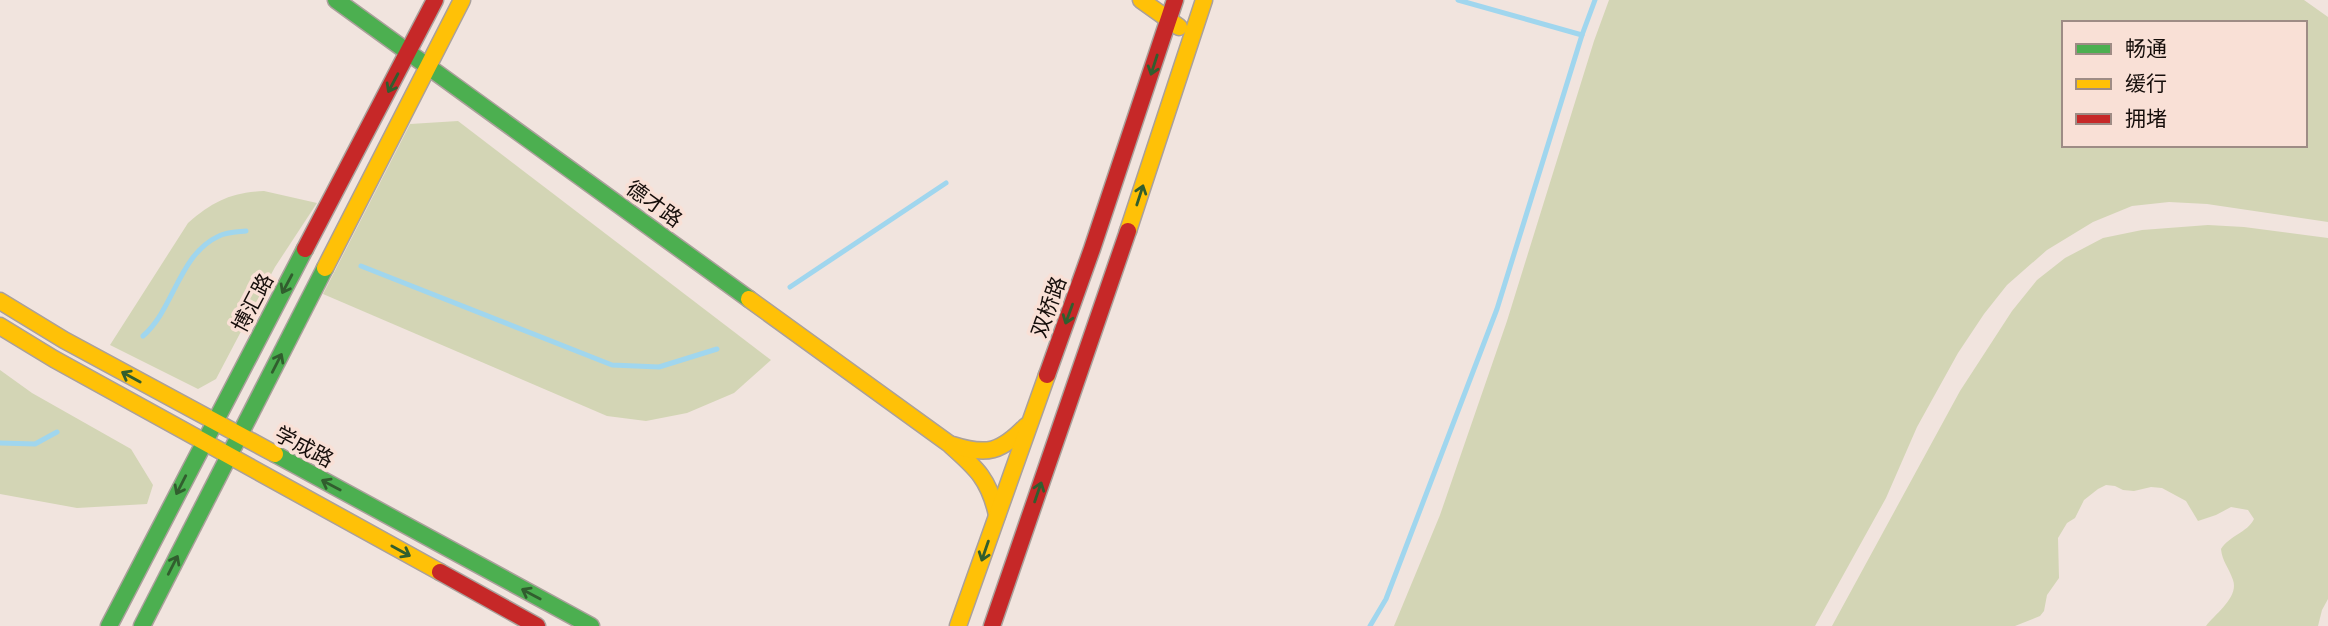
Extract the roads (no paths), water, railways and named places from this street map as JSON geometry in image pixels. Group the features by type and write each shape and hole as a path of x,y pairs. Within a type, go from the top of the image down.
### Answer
{"main road":[{"name":"德才路","path":"336,0 947,443 988,481 997,516"},
{"name":"博汇路","path":"109,626 435,0"},
{"path":"142,626 462,0"},
{"path":"1140,0 1192,37"},
{"name":"双桥路","path":"958,626 1092,249 1175,0"},
{"path":"992,626 1202,7 1181,0"},
{"name":"学成路","path":"0,301 64,341 591,626"},
{"name":"学成路","path":"0,326 54,359 537,626"},
{"name":"德才路","path":"947,443 970,451 995,450 1015,438 1031,419"}],"waterway":[{"path":"1458,0 1582,35"},
{"path":"1370,626 1386,599 1497,309 1595,0"},
{"path":"790,287 946,183"},
{"path":"143,336 163,311 194,256 219,236 246,231"},
{"path":"361,266 612,365 659,367 717,349"},
{"path":"0,443 35,444 57,432"}]}
